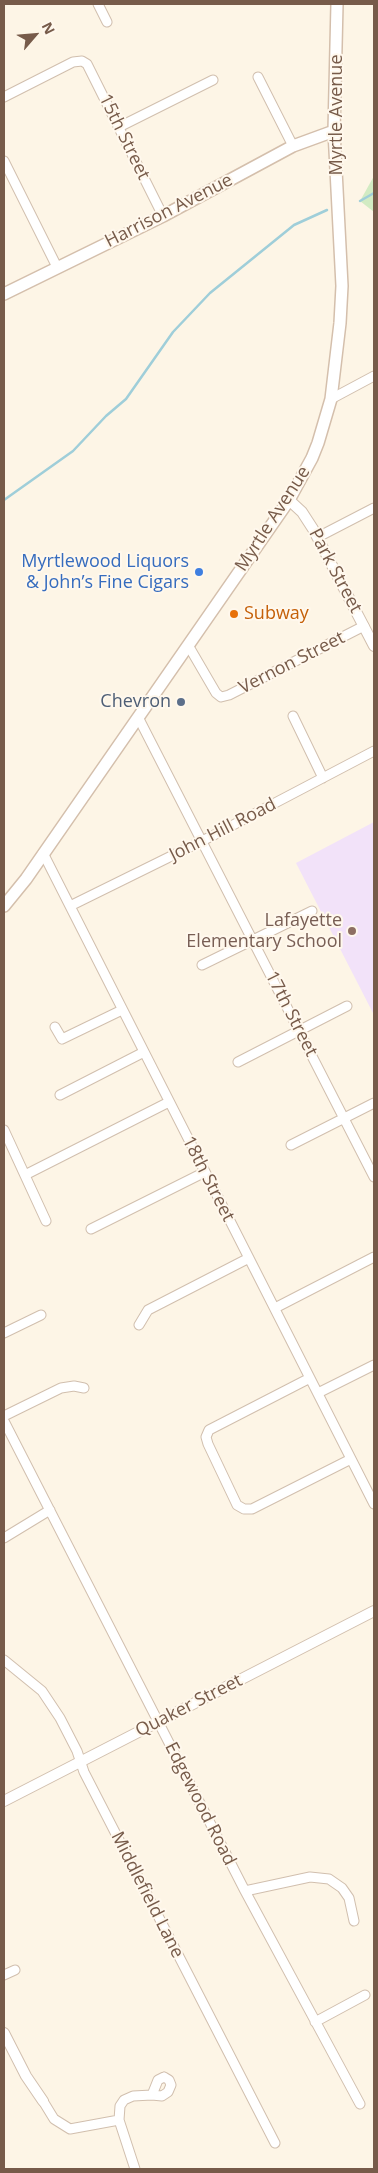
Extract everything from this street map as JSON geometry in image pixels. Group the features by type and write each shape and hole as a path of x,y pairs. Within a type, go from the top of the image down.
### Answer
{"main road":[{"name":"Myrtle Avenue","path":"4,906 43,854 289,500 312,458 331,399 338,349 342,286 334,131 337,4"},
{"name":"Harrison Avenue","path":"4,294 57,266 163,216 293,146 334,131"}],"street":[{"path":"98,4 108,22"},
{"name":"15th Street","path":"4,97 73,62 82,61 89,67 163,216"},
{"path":"258,77 293,146"},
{"path":"119,127 213,80"},
{"path":"4,161 57,266"},
{"path":"331,399 374,376"},
{"name":"Park Street","path":"289,500 302,512 318,537 373,642"},
{"path":"318,537 374,508"},
{"name":"Vernon Street","path":"188,645 216,694 229,696 364,626"},
{"path":"293,716 323,778"},
{"name":"17th Street","path":"138,717 374,1177"},
{"name":"John Hill Road","path":"70,906 374,751"},
{"name":"18th Street","path":"43,854 374,1504"},
{"path":"202,965 312,911"},
{"path":"238,1062 348,1006"},
{"path":"55,1027 62,1039 122,1010"},
{"path":"60,1095 144,1052"},
{"path":"25,1175 169,1102"},
{"path":"291,1146 374,1103"},
{"path":"4,1130 46,1221"},
{"path":"91,1229 205,1172"},
{"path":"274,1308 374,1257"},
{"path":"139,1325 148,1310 249,1258"},
{"path":"4,1333 41,1315"},
{"path":"318,1393 374,1365"},
{"path":"310,1378 209,1430 206,1437 208,1444 237,1505 244,1509 252,1509 351,1459"},
{"path":"4,1416 61,1388 74,1386 84,1388"},
{"name":"Edgewood Road","path":"4,1422 245,1891 360,2104"},
{"path":"4,1538 50,1510"},
{"name":"Quaker Street","path":"4,1801 374,1611"},
{"name":"Middlefield Lane","path":"4,1660 26,1677 49,1700 69,1734 81,1762 275,2143"},
{"path":"245,1891 310,1877 329,1879 342,1888 349,1898 354,1921"},
{"path":"4,1975 15,1970"},
{"path":"315,2022 365,1995"},
{"path":"4,2033 26,2076 54,2118 70,2129 120,2120"},
{"path":"134,2169 120,2120 120,2106 124,2100 134,2096 152,2095"}],"shaded area":[{"name":"Lafayette Elementary School","path":"374,822 374,1015 296,863"}],"green space":[{"path":"374,176 374,212 360,201"}],"waterway":[{"path":"360,201 374,193"},
{"path":"4,500 73,451 106,416 126,399 173,332 210,293 294,225 327,210"}],"place":[{"name":"Myrtlewood Liquors & John’s Fine Cigars","path":"199,572"},
{"name":"Subway","path":"234,614"},
{"name":"Chevron","path":"181,702"},
{"name":"Lafayette Elementary School","path":"352,931"}]}
